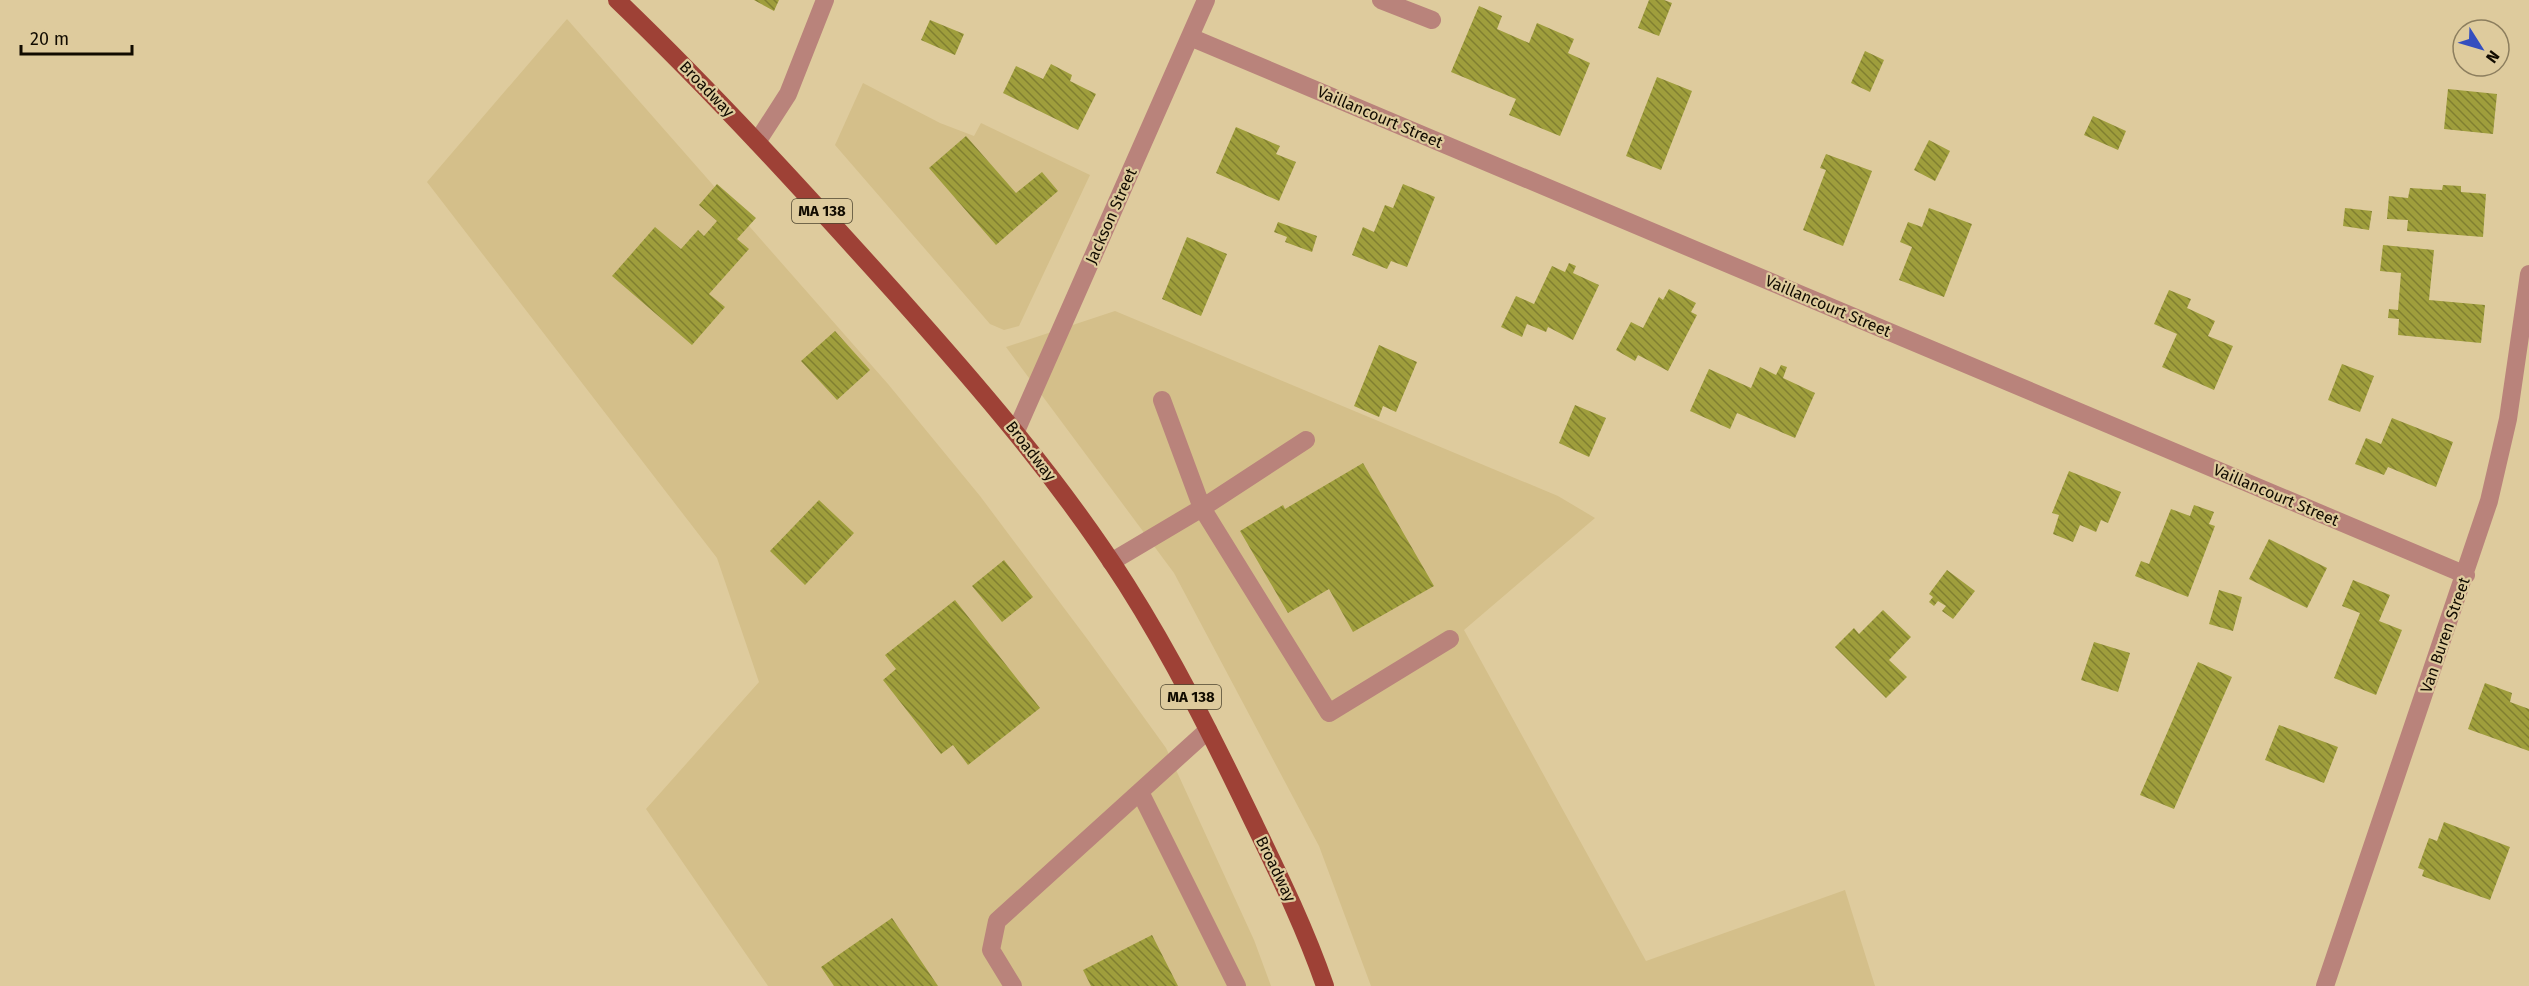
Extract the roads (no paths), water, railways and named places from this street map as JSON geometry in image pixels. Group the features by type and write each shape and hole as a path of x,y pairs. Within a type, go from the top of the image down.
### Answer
{"main road":[{"name":"Broadway","path":"617,0 757,142 1016,431 1111,562 1164,648 1208,730 1294,906 1325,986"}],"street":[{"path":"757,142 788,94 825,0"},
{"name":"Jackson Street","path":"1016,431 1206,0"},
{"path":"1381,0 1432,20"},
{"name":"Vaillancourt Street","path":"1190,37 2466,575"},
{"name":"Van Buren Street","path":"2325,986 2466,575 2499,464 2508,419 2529,274"},
{"path":"1162,400 1202,508 1329,713 1450,639"},
{"path":"1111,562 1202,508 1306,440"},
{"path":"1013,986 991,950 997,921 1208,730"},
{"path":"1140,792 1237,986"}]}
